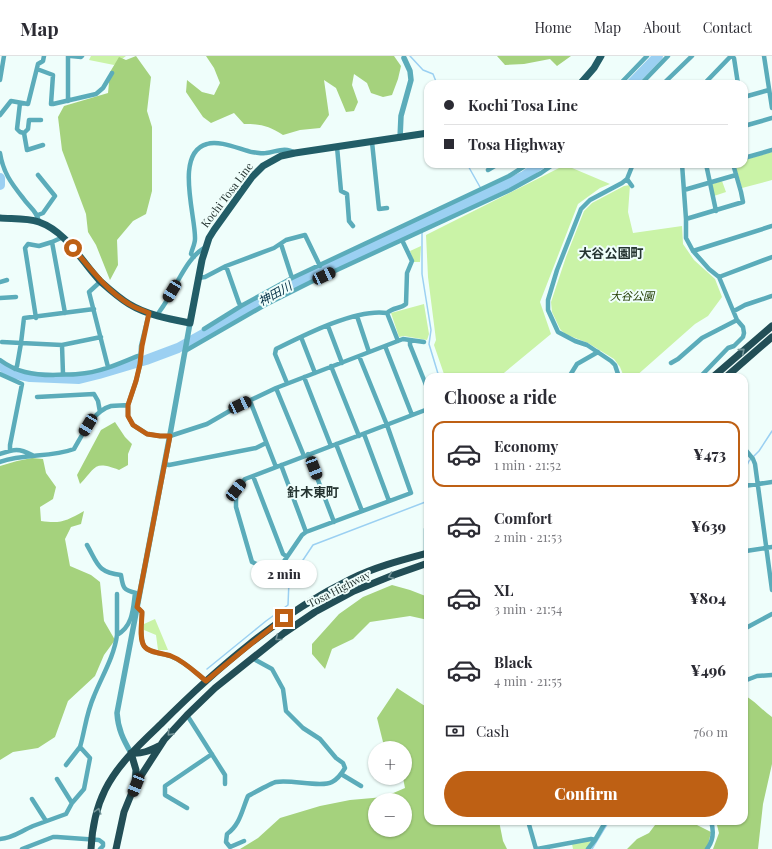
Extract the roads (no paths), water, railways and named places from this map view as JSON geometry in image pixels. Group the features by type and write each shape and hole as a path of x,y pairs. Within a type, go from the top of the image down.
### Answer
{"highway":[{"path":"718,373 772,326"},
{"path":"731,373 772,337"},
{"name":"Tosa Highway","path":"91,849 96,815 104,792 116,770 131,753 206,681 274,626 305,604 352,578 424,554"},
{"name":"Tosa Highway","path":"116,849 124,812 136,785 160,746 187,715 215,688 284,633 309,616 354,591 424,564"},
{"path":"136,785 136,770 131,753 140,754 160,746"}],"main road":[{"path":"587,80 601,56"},
{"name":"Kochi Tosa Line","path":"190,323 202,260 214,230 252,177 270,162 281,156 295,153 424,134"},
{"path":"0,218 38,219 63,237 101,281 129,304 149,313 190,323"}],"street":[{"path":"0,80 4,56"},
{"path":"0,114 11,101 28,104 38,64 43,61 44,56"},
{"path":"68,56 68,101"},
{"path":"71,56 81,58 82,56"},
{"path":"624,80 647,56"},
{"path":"644,80 668,56"},
{"path":"667,80 692,56"},
{"path":"708,80 731,56 734,58 737,80"},
{"path":"764,56 772,108"},
{"path":"400,138 401,116 411,80 410,71 404,57"},
{"path":"37,69 53,75 51,104 96,94 103,88 112,72"},
{"path":"748,97 769,90"},
{"path":"20,103 17,129 24,133"},
{"path":"748,125 772,118"},
{"path":"24,133 28,129 29,120 41,120"},
{"path":"24,133 27,150 43,145"},
{"path":"372,142 379,209 387,208"},
{"path":"194,257 190,254 195,240 188,175 193,156 199,147 208,143 226,144 264,154 276,150 288,149 295,153"},
{"path":"338,146 341,191 347,194 350,221 353,226"},
{"path":"748,157 772,150"},
{"path":"0,153 5,172 38,219 55,196 38,175"},
{"path":"204,329 241,306 292,278 509,176 522,168"},
{"path":"186,349 265,305 510,190 548,168"},
{"path":"618,373 615,365 598,352 587,345 575,342 558,332 548,310 548,300 557,270 581,209 590,200 627,179 631,168"},
{"path":"682,168 686,238 693,250 709,269 719,277 738,320 743,327 744,333 743,337 734,346 728,348 704,373"},
{"path":"707,168 716,211"},
{"path":"686,219 743,202 734,168"},
{"path":"684,190 736,175"},
{"path":"627,179 632,186"},
{"path":"693,250 772,226"},
{"path":"198,278 205,278 226,266 257,255 281,244 286,240 305,235 320,266"},
{"path":"36,318 25,248 28,244 39,246 63,237"},
{"path":"387,313 391,309 404,306 406,304 407,273 412,261 402,240"},
{"path":"52,242 65,313"},
{"path":"281,244 292,278"},
{"path":"157,315 194,257 206,247"},
{"path":"719,277 772,257"},
{"path":"226,266 241,306"},
{"path":"0,282 7,280"},
{"path":"101,281 89,292 108,367"},
{"path":"734,311 745,305 772,296"},
{"path":"0,298 16,297"},
{"path":"15,369 17,366 21,344 24,318 36,318 94,309"},
{"path":"287,383 275,354 276,349 301,337 356,316 379,312 387,313"},
{"path":"149,313 140,357 140,364 128,405 128,416 133,425 147,434 160,436 170,436 207,424 287,383 398,340 403,339 424,342"},
{"path":"387,313 398,340"},
{"path":"356,316 370,352"},
{"path":"671,363 678,359 702,338 738,320"},
{"path":"117,635 123,631 132,616 165,464 190,323"},
{"path":"328,326 342,362"},
{"path":"301,337 315,373"},
{"path":"2,342 62,345 101,338"},
{"path":"410,340 410,345 424,380"},
{"path":"62,345 63,374"},
{"path":"385,346 412,415"},
{"path":"571,373 577,364 598,352"},
{"path":"359,356 387,425 411,493 302,534 276,573 252,562 236,507 236,490 245,479 306,455 359,436 387,425 412,415 424,410"},
{"path":"0,360 15,369 42,375 84,373 140,357"},
{"path":"331,366 359,436"},
{"path":"0,374 22,384 10,450"},
{"path":"304,377 331,446"},
{"path":"276,388 334,522"},
{"path":"37,397 94,394 98,401 100,412"},
{"path":"250,401 266,442 279,466 306,532"},
{"path":"0,462 19,457 54,454 74,449 88,425 100,412 111,406 128,405"},
{"path":"364,434 389,501"},
{"path":"165,464 170,465 256,448 266,442"},
{"path":"336,444 362,511"},
{"path":"0,454 10,450 20,449 33,455"},
{"path":"748,452 752,457 758,484 772,590"},
{"path":"253,476 283,554 286,556"},
{"path":"748,485 772,482"},
{"path":"87,545 101,568 106,572 122,575 123,586 126,591 137,593"},
{"path":"748,551 772,547"},
{"path":"131,753 120,732 117,713 137,607 137,593"},
{"path":"66,765 80,747 87,714 93,696 116,646 116,594"},
{"path":"137,607 142,612 142,638 144,646 147,649 171,656 181,661 206,681"},
{"path":"748,627 772,614"},
{"path":"244,842 230,847 226,842 227,834 238,821 248,796 273,782 286,781 322,784 332,782 345,768 343,763 336,758 320,739 303,728 286,711 283,689 272,669 252,658"},
{"path":"748,679 757,676 772,675"},
{"path":"187,715 225,775 225,784"},
{"path":"0,838 15,836 31,827 66,814 72,803 84,789 90,758 80,747"},
{"path":"187,808 165,795 165,786 212,754"},
{"path":"341,774 361,786"},
{"path":"57,779 72,803"},
{"path":"32,799 46,822"},
{"path":"529,825 532,840 536,849 591,839 595,840"},
{"path":"588,849 604,825"},
{"path":"707,849 713,838 712,825"},
{"path":"22,849 34,846 53,837 99,840 103,843 103,846 100,849"}],"waterway":[{"path":"410,56 423,70 433,74 435,80"},
{"name":"神田川","path":"635,80 658,56"},
{"path":"469,168 480,187"},
{"name":"神田川","path":"0,365 11,373 30,377 79,379 146,360 178,348 291,285 524,176 535,168"},
{"name":"神田川","path":"0,178 0,185"},
{"path":"422,224 422,274 431,330 429,344 438,373"},
{"path":"748,463 759,451 772,431"},
{"path":"207,669 288,605 289,581 313,545 424,503"},
{"path":"592,849 607,825"}],"district":[{"name":"大谷公園町","path":"611,253"},
{"name":"針木東町","path":"313,492"}],"park label":[{"name":"大谷公園","path":"632,296"}]}
